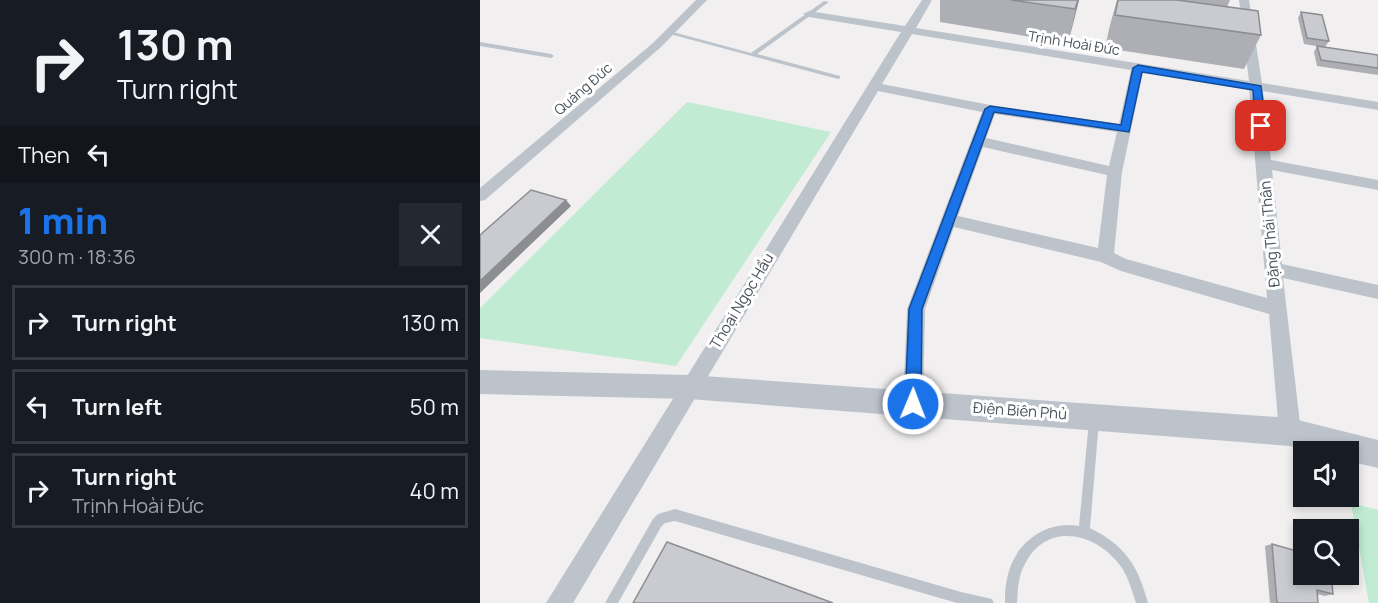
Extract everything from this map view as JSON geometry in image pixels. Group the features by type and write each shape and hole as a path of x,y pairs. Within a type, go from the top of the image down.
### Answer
{"street":[{"name":"Quảng Đức","path":"480,196 669,33 702,0"},
{"name":"Thoại Ngọc Hầu","path":"559,603 927,0"},
{"name":"Đặng Thái Thân","path":"1244,0 1257,88 1275,308 1290,432"},
{"name":"Trịnh Hoài Đức","path":"809,14 1378,106"},
{"path":"1105,256 1115,172 1138,68"},
{"path":"873,86 990,109 1125,129"},
{"path":"913,404 916,309 990,109"},
{"path":"978,141 1115,172"},
{"path":"1264,164 1378,185"},
{"path":"948,220 1105,256 1120,264 1275,308"},
{"path":"1273,269 1378,292"},
{"name":"Điện Biên Phủ","path":"480,382 689,387 1095,416 1290,432 1378,454"}],"lane":[{"path":"752,55 826,2"},
{"path":"669,33 838,77"},
{"path":"480,44 551,56"},
{"path":"1084,532 1095,416"},
{"path":"611,603 657,523 662,518 675,515 960,600 988,603"},
{"path":"1011,603 1010,584 1016,564 1026,547 1043,535 1063,530 1084,532 1105,543 1124,560 1136,583 1142,603"}],"green space":[{"path":"687,102 831,132 676,366 480,338 480,308"},
{"path":"1359,505 1378,510 1378,603 1369,603 1359,547 1359,519 1354,519 1352,507 1359,507"}],"building":[{"path":"1011,0 1078,0 1075,9"},
{"path":"1118,0 1177,0 1258,11 1261,35 1115,15"},
{"path":"1301,12 1322,15 1329,41 1307,38"},
{"path":"1317,46 1378,55 1378,68 1321,60"},
{"path":"531,190 566,200 480,281 480,235"},
{"path":"667,542 833,603 633,603"},
{"path":"1272,544 1293,550 1293,585 1332,585 1333,594 1317,590 1318,603 1277,603"}],"route":[{"path":"913,404 916,309 990,109 1125,129 1138,68 1257,88 1261,126"}]}
